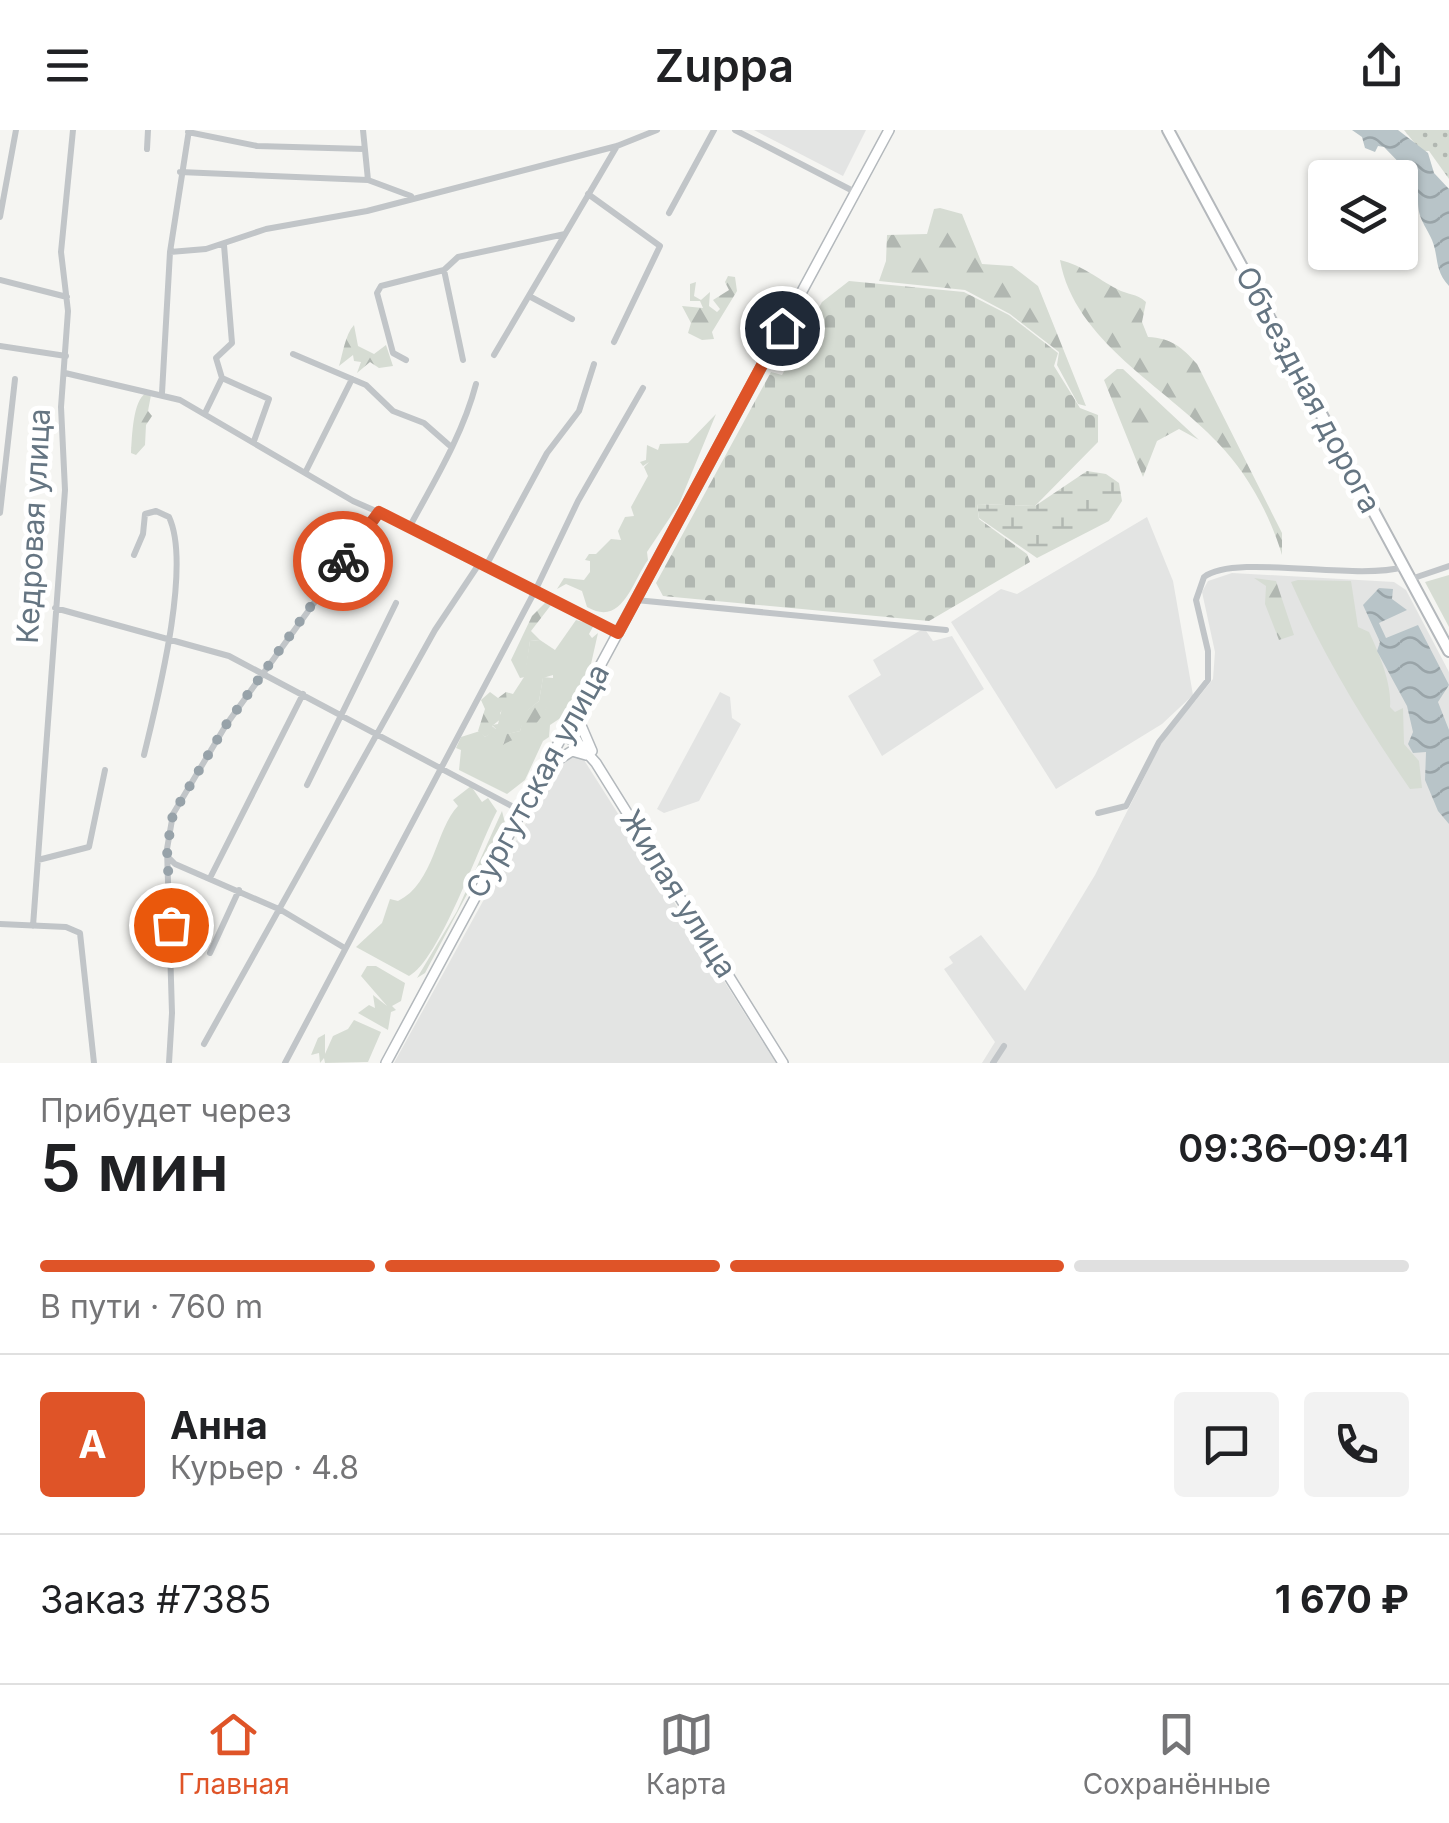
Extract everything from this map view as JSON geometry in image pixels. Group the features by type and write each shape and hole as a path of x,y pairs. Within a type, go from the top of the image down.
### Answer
{"main road":[{"name":"Сургутская улица","path":"386,1063 889,130"},
{"name":"Объездная дорога","path":"1168,130 1449,651"},
{"path":"586,694 580,723 596,763"},
{"name":"Жилая улица","path":"563,735 579,744 596,763 783,1063"},
{"path":"543,770 572,751 584,753 596,763"}],"street":[{"path":"0,218 16,130"},
{"name":"Кедровая улица","path":"34,926 64,490 61,407 67,297 62,252 73,130"},
{"path":"147,149 148,130"},
{"path":"363,130 368,180"},
{"path":"170,252 224,245 266,228 367,211 617,146 657,130"},
{"path":"669,213 714,130"},
{"path":"734,130 855,192"},
{"path":"162,394 170,252 189,131 257,146 364,149"},
{"path":"494,356 617,146"},
{"path":"180,172 368,180 413,196"},
{"path":"588,194 660,246 614,342"},
{"path":"406,360 393,353 379,289 444,270 458,258 565,234"},
{"path":"205,413 222,378 216,358 234,337 224,245"},
{"path":"444,270 463,360"},
{"path":"0,280 67,297"},
{"path":"529,296 572,319"},
{"path":"0,346 66,356"},
{"path":"293,354 373,390 392,411 424,423 449,445"},
{"path":"204,1044 435,630 484,563 541,463 580,411 594,364"},
{"path":"65,373 162,394 205,413 379,512 536,588 618,633"},
{"path":"222,378 270,399 254,441"},
{"path":"306,471 352,378"},
{"path":"0,513 15,379"},
{"path":"410,526 449,445 462,430 476,384"},
{"path":"284,1063 536,588 578,501 644,388"},
{"path":"134,555 143,534 145,514 156,511 169,517 174,574 169,639 144,755"},
{"path":"168,1063 172,1014 168,834 178,803 264,673 379,512"},
{"path":"1098,813 1126,806 1159,742 1207,684 1210,667 1196,594 1209,572 1228,566 1368,574 1404,567"},
{"path":"1411,579 1449,566"},
{"path":"636,600 946,630"},
{"path":"307,785 396,603"},
{"path":"55,608 218,652 521,811"},
{"path":"210,878 270,752 303,694"},
{"path":"38,860 89,848 105,770"},
{"path":"168,857 281,910 343,947"},
{"path":"210,953 239,890"},
{"path":"0,924 72,928 82,936 94,1063"},
{"path":"993,1063 1004,1046"}],"shaded area":[{"path":"754,130 866,130 843,176"},
{"path":"1147,517 1173,581 1193,695 1162,724 1056,789 951,622 1001,589 1017,594"},
{"path":"1232,573 1394,582 1406,590 1449,672 1449,1063 982,1063 995,1042 944,969 953,963 949,957 981,935 1025,991 1095,875 1162,742 1213,679 1215,652 1202,592 1208,581"},
{"path":"924,628 933,641 952,636 984,689 882,756 848,696 881,675 873,660"},
{"path":"720,692 730,697 732,718 741,724 699,801 664,813 657,809"},
{"path":"576,756 584,760 776,1063 394,1063 559,763"}],"green space":[{"path":"1404,130 1449,130 1449,179 1429,151 1421,151"},
{"path":"934,209 962,214 982,264 1012,266 1038,286 1086,406 1078,404 1057,365 1059,352 1010,314 965,290 879,281 886,261 887,235 927,234"},
{"path":"1060,260 1146,302 1142,322 1148,337 1176,344 1197,364 1282,533 1282,555 1264,510 1239,468 1197,422 1102,339 1069,289"},
{"path":"728,276 735,277 737,291 712,332 714,339 702,340 688,333 691,323 682,306 703,308 700,301 690,301 690,284 696,282 694,296 701,300 710,292 709,306 717,312 720,309 713,300 729,290 725,282"},
{"path":"849,281 964,292 1009,315 1058,353 1054,366 1080,408 1098,415 1098,442 1035,506 977,504 979,519 1027,554 1030,562 929,621 663,596 656,583 771,372 782,375 822,302"},
{"path":"354,325 358,346 374,354 386,345 393,366 379,368 370,362 357,373 361,362 354,361 353,355 339,366"},
{"path":"1117,369 1123,369 1199,440 1179,429 1157,441 1143,477 1104,380"},
{"path":"146,393 151,395 148,411 152,416 146,425 145,445 136,455 131,453 134,419 138,403"},
{"path":"716,414 679,504 647,552 648,560 624,600 609,611 599,612 587,607 582,591 566,584 557,589 564,578 584,580 590,572 590,561 585,560 589,554 596,554 611,539 621,540 618,531 625,517 634,516 631,507 648,476 644,467 649,462 643,466 640,462 646,460 647,445 658,450 660,444 688,443"},
{"path":"1087,471 1106,474 1119,483 1122,501 1109,521 1037,558 979,518 977,504 1035,506"},
{"path":"1449,575 1449,627 1425,582"},
{"path":"1254,578 1276,581 1294,635 1279,640 1265,604 1266,586"},
{"path":"1351,581 1358,627 1369,632 1377,649 1387,679 1390,707 1395,712 1403,708 1404,744 1419,761 1422,788 1410,789 1346,688 1291,582"},
{"path":"548,600 551,605 531,631 540,640 530,641 525,677 520,678 511,660 532,616"},
{"path":"576,620 594,625 589,634 592,638 598,633 591,664 562,717 550,725 549,737 543,741 525,780 507,794 459,770 461,750 456,748 461,737 480,731 485,737 496,729 492,725 498,724 506,692 513,694 524,677 530,641 540,640 555,650","holes":["553,675 553,688 539,718 503,744 508,734 520,731 527,711 539,701 543,678"]},
{"path":"554,673 553,695 538,721 524,735 503,745 507,734 520,731 525,712 539,701 543,677 553,678"},
{"path":"490,692 498,698 506,692 507,703 500,713 502,718 492,726 497,730 485,737 478,731 485,709 481,700"},
{"path":"471,786 482,802 488,798 497,811 446,926 421,966 409,976 356,947 382,923 390,899 398,901 419,882 458,806 453,800"},
{"path":"502,811 505,823 425,973 417,978 457,911"},
{"path":"367,966 376,966 405,983 401,1001 392,1006 396,1010 391,1012 388,1030 358,1013 369,1005 375,1008 373,995 387,1006 361,976"},
{"path":"354,1020 381,1032 368,1062 325,1063 324,1058 320,1063 319,1053 311,1055 318,1038 325,1034 325,1054 333,1036 348,1029"}],"water":[{"path":"1352,130 1398,130 1428,153 1434,173 1449,189 1449,286 1421,217 1418,160 1397,160 1384,147 1378,146 1375,152 1365,148 1362,137"},
{"path":"1379,588 1393,589 1392,599 1407,610 1379,623 1386,638 1418,625 1449,685 1438,702 1449,730 1449,824 1438,811 1425,780 1426,752 1413,753 1408,744 1413,732 1407,706 1377,651 1380,642 1363,605"}],"way so far":[{"path":"171,925 167,849 173,814 226,725 343,561"}],"route":[{"path":"343,561 379,512 536,588 618,633 782,328"}]}
